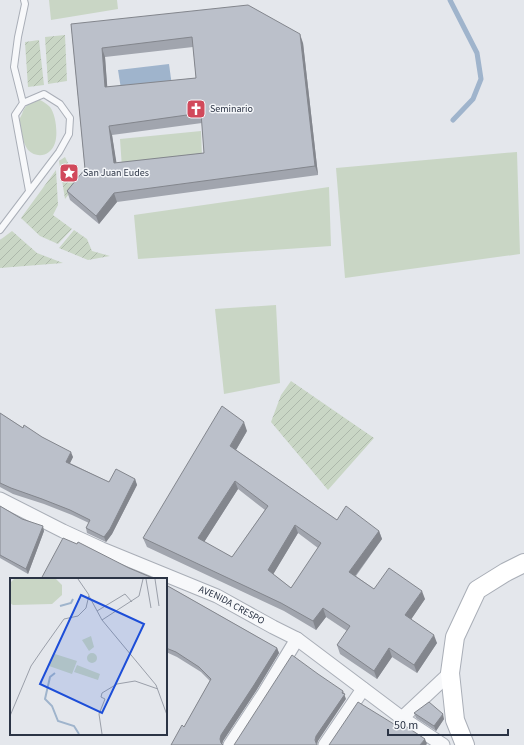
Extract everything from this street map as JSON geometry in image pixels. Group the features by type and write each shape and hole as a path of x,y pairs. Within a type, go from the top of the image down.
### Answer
{"main road":[{"path":"465,745 454,720 450,674 455,637 477,590 524,563"}],"street":[{"name":"AVENIDA CRESPO","path":"0,499 102,549 217,596 273,627 297,638 312,651 402,718 443,745"},
{"path":"230,745 263,696 297,638"},
{"path":"402,718 450,674"},
{"path":"325,745 363,689"}],"lane":[{"path":"23,103 14,67 18,37 25,4 24,0"},
{"path":"0,230 30,191 59,152 69,134 70,118 60,104 44,94 23,103 16,115 30,191"}],"green space":[{"path":"49,0 117,0 118,9 51,20"},
{"path":"65,35 67,81 48,84 45,37"},
{"path":"39,40 44,85 28,87 25,42"},
{"path":"40,100 48,105 52,110 56,125 56,135 55,143 50,151 43,155 35,155 28,150 25,145 19,120 26,106 33,101"},
{"path":"201,131 202,156 122,168 120,139"},
{"path":"517,152 520,254 345,278 336,168"},
{"path":"65,157 69,165 78,165 79,181 65,199 59,161"},
{"path":"56,170 58,205 53,215 72,229 58,244 40,236 21,218"},
{"path":"329,187 331,246 138,259 134,215"},
{"path":"74,230 87,239 92,251 110,256 88,260 59,248"},
{"path":"12,231 37,253 63,263 0,268 0,240"},
{"path":"276,305 280,383 224,394 215,309"},
{"path":"291,381 374,438 328,490 271,422 281,395"}],"water":[{"path":"169,64 172,86 122,95 118,70"}],"building":[{"name":"Seminario","path":"248,5 300,34 315,166 114,193 96,216 67,191 85,169 71,24","holes":["192,37 196,78 105,87 102,48","201,113 204,153 114,163 109,126"]},
{"path":"222,406 244,422 230,446 337,520 346,506 379,531 349,572 374,589 389,568 422,591 405,615 434,635 414,665 389,648 374,671 337,645 350,626 323,608 313,621 281,603 143,538","holes":["235,481 268,506 232,557 198,538","295,525 321,543 291,588 268,570"]},
{"path":"0,413 23,428 24,425 42,437 71,452 66,462 109,482 116,469 135,479 110,529 104,537 86,528 90,520 70,510 0,483"},
{"path":"0,506 22,519 43,526 26,569 0,555"},
{"path":"63,538 77,544 78,542 129,568 153,578 42,578"},
{"path":"167,586 277,648 221,735 220,739 223,745 171,745 182,725 184,727 211,679 199,667 176,652 167,648"},
{"path":"292,655 343,691 342,693 345,694 316,736 315,740 317,745 234,745"},
{"path":"358,702 397,726 401,723 425,739 420,745 329,745"},
{"path":"429,702 443,714 434,726 414,713"}],"waterway":[{"path":"450,0 477,53 481,79 473,99 453,120"}],"place":[{"name":"Seminario","path":"196,109"},
{"name":"San Juan Eudes","path":"69,173"}]}
